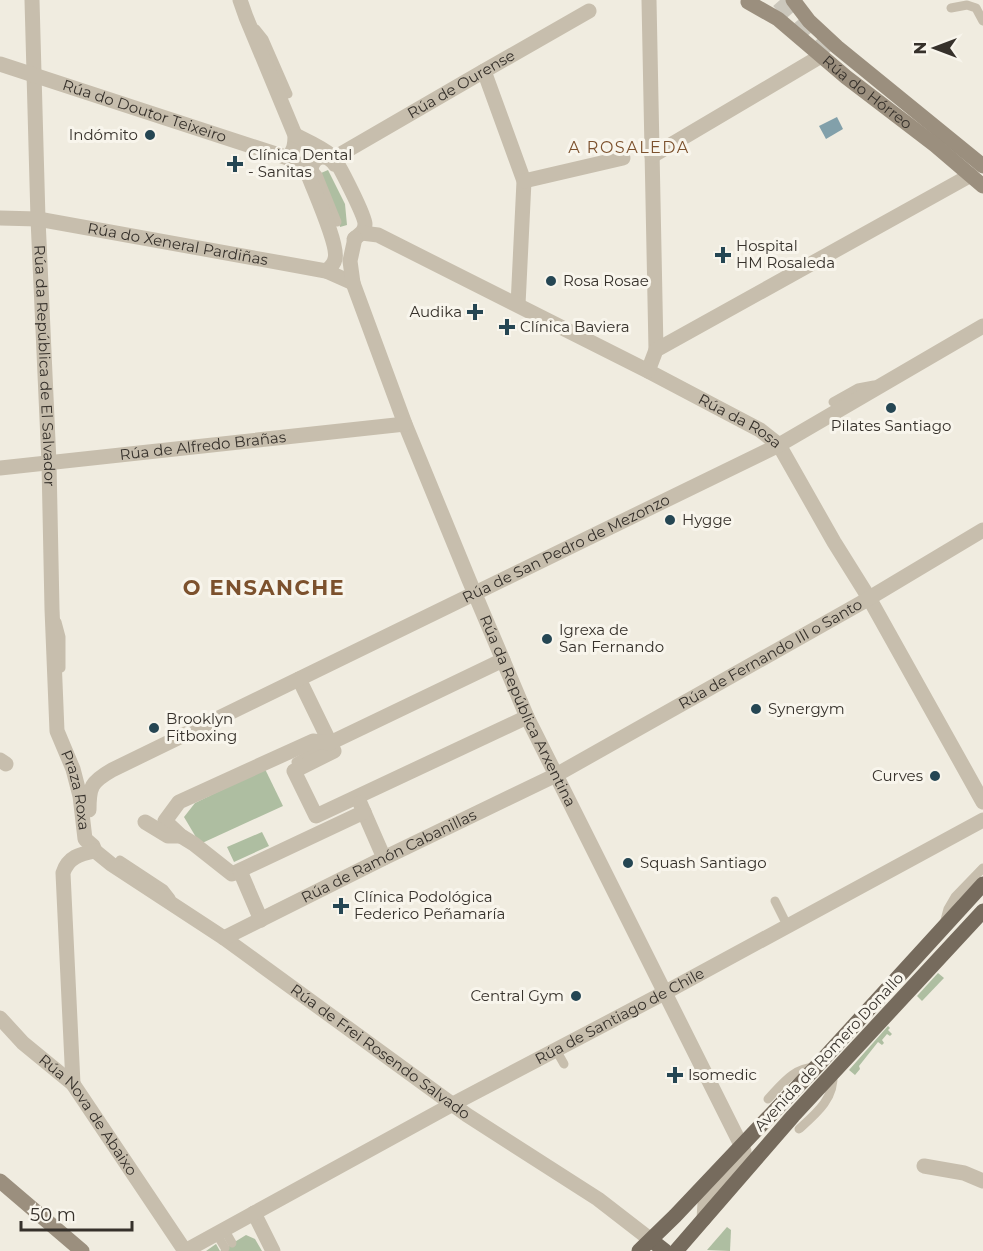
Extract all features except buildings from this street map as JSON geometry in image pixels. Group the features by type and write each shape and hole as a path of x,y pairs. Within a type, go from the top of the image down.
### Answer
{"main road":[{"path":"746,1 765,0"},
{"name":"Rúa do Hórreo","path":"793,0 816,28 977,170 983,186"},
{"name":"Rúa do Hórreo","path":"746,1 778,19 846,77 934,145 977,170"},
{"name":"Avenida de Romero Donallo","path":"639,1251 742,1146 983,884"},
{"name":"Avenida de Romero Donallo","path":"676,1251 793,1116 983,911"},
{"path":"0,1182 82,1251"},
{"path":"651,1240 665,1251"}],"street":[{"name":"Rúa da República de El Salvador","path":"32,0 57,731"},
{"path":"240,0 295,135 295,145 288,158 309,177 333,240 336,258 326,271"},
{"path":"648,371 657,350 649,0"},
{"name":"Rúa de Ourense","path":"334,158 589,11"},
{"path":"652,156 821,56"},
{"name":"Rúa do Doutor Teixeiro","path":"0,64 288,158"},
{"path":"484,71 524,181 518,305"},
{"path":"295,135 324,150 334,158 347,181 365,224 359,236 333,240"},
{"path":"524,181 623,158"},
{"path":"657,350 813,257 977,170"},
{"name":"Rúa do Xeneral Pardiñas","path":"0,218 38,219 326,271 353,282"},
{"name":"Rúa da Rosa","path":"359,236 378,235 648,371 760,430 779,445 834,542 869,597 983,802"},
{"name":"Rúa da República Arxentina","path":"359,236 350,261 353,282 405,424 503,660 527,717 742,1146"},
{"name":"Rúa de San Pedro de Mezonzo","path":"142,756 779,445 983,326"},
{"name":"Rúa de Alfredo Brañas","path":"0,468 405,424"},
{"name":"Rúa de Fernando III o Santo","path":"556,775 983,530"},
{"path":"503,660 330,743 313,741 179,802 165,821 181,836 232,874 527,717"},
{"path":"299,679 334,751 294,771 316,816 361,805"},
{"name":"Praza Roxa","path":"57,731 73,769 80,796 85,839 94,849 116,862"},
{"name":"Praza Roxa","path":"94,849 89,806 90,790 94,782 142,756"},
{"name":"Rúa de Ramón Cabanillas","path":"224,938 556,775"},
{"path":"361,805 384,858"},
{"name":"Rúa de Santiago de Chile","path":"185,1251 453,1104 666,992 983,820"},
{"path":"145,822 168,836 181,836"},
{"path":"73,1084 63,879 69,861 94,849"},
{"name":"Rúa de Frei Rosendo Salvado","path":"116,862 453,1104 598,1199 651,1240"},
{"path":"240,871 261,920"},
{"name":"Rúa Nova de Abaixo","path":"0,1018 23,1043 73,1084 185,1251"},
{"name":"Avenida de Romero Donallo","path":"704,1219 705,1203 744,1160 742,1146"},
{"path":"924,1166 964,1173 983,1181"},
{"path":"254,1213 273,1251"}],"lane":[{"path":"951,8 967,5 976,8 983,21"},
{"path":"246,17 264,39 288,94"},
{"path":"288,158 304,162 314,169 337,222"},
{"path":"314,169 315,164 320,160 327,160 347,181"},
{"path":"833,402 858,388 886,383"},
{"path":"52,609 62,636 62,696"},
{"path":"296,762 330,743"},
{"path":"316,827 361,805"},
{"path":"944,927 948,909 983,868"},
{"path":"775,901 787,925"},
{"path":"556,1050 564,1064"},
{"path":"768,1099 797,1071 806,1067 816,1067"},
{"path":"799,1129 815,1114 831,1092 834,1082 833,1072"},
{"path":"220,1231 228,1246"}],"green space":[{"path":"328,170 345,204 347,225 340,227 321,173"},
{"path":"265,769 283,806 200,844 184,817 195,803"},
{"path":"262,832 269,846 234,862 227,847"},
{"path":"938,973 944,978 922,1001 917,996"},
{"path":"888,1026 892,1034 890,1036 887,1034 882,1040 884,1043 882,1045 878,1042 859,1066 860,1069 855,1075 849,1070"},
{"path":"727,1227 731,1230 730,1251 707,1250"},
{"path":"246,1235 255,1239 262,1251 220,1251"},
{"path":"216,1244 220,1251 206,1251"}],"water":[{"path":"837,117 843,129 826,139 819,126"}],"tunnel":[{"path":"780,0 830,58"}],"place":[{"name":"Indómito","path":"150,135"},
{"name":"Clínica Dental - Sanitas","path":"235,164"},
{"name":"Hospital HM Rosaleda","path":"723,255"},
{"name":"Rosa Rosae","path":"551,281"},
{"name":"Audika","path":"475,312"},
{"name":"Clínica Baviera","path":"507,327"},
{"name":"Pilates Santiago","path":"891,408"},
{"name":"Hygge","path":"670,520"},
{"name":"Igrexa de San Fernando","path":"547,639"},
{"name":"Synergym","path":"756,709"},
{"name":"Brooklyn Fitboxing","path":"154,728"},
{"name":"Curves","path":"935,776"},
{"name":"Squash Santiago","path":"628,863"},
{"name":"Clínica Podológica Federico Peñamaría","path":"341,906"},
{"name":"Central Gym","path":"576,996"},
{"name":"Isomedic","path":"675,1075"}],"district":[{"name":"A ROSALEDA","path":"629,147"},
{"name":"O ENSANCHE","path":"264,588"}]}
